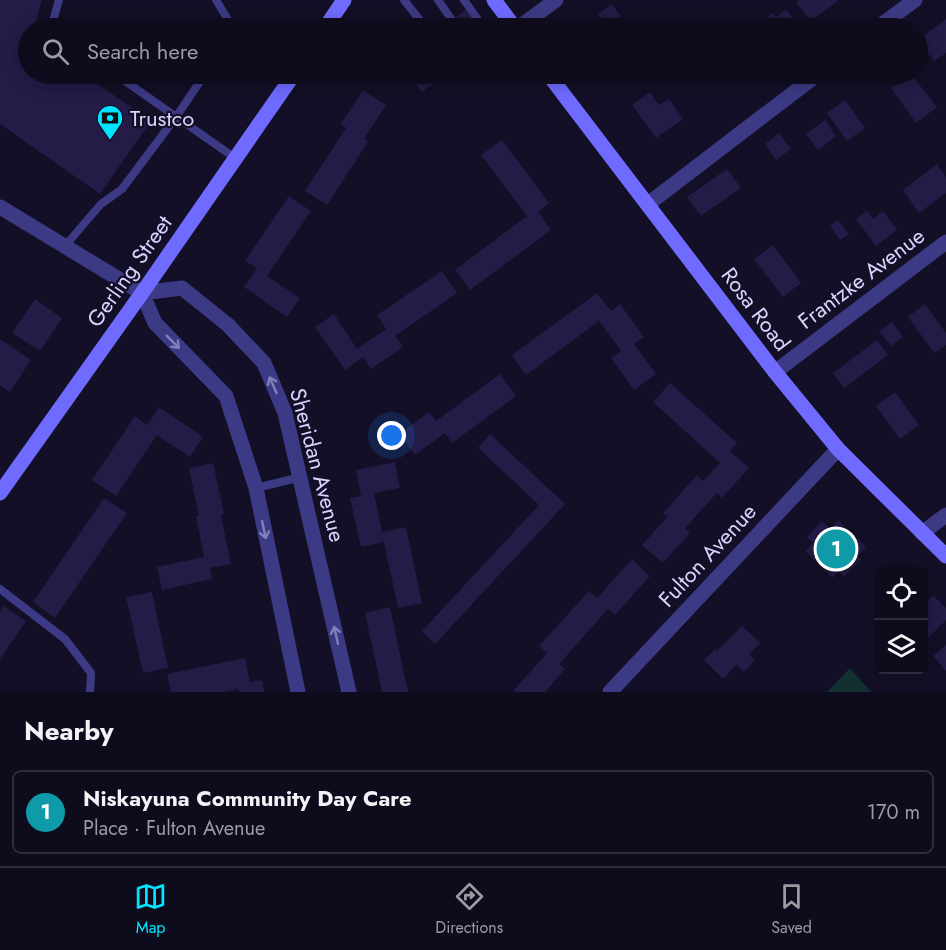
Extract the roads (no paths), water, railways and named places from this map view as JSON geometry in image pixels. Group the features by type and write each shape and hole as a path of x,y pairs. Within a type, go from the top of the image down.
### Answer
{"street":[{"path":"331,18 344,0"},
{"path":"494,0 507,18"},
{"path":"527,18 556,0"},
{"path":"891,18 915,0"},
{"name":"Gerling Street","path":"0,493 287,84"},
{"name":"Rosa Road","path":"556,84 775,372 838,449 946,556"},
{"path":"648,204 805,84"},
{"path":"0,207 142,293 155,323 226,396 256,488 298,692"},
{"name":"Frantzke Avenue","path":"775,372 946,242"},
{"name":"Sheridan Avenue","path":"142,293 182,288 228,325 264,363 285,413 301,477 345,691"},
{"name":"Fulton Avenue","path":"610,692 838,449"},
{"path":"922,533 946,515"}],"lane":[{"path":"54,18 59,0"},
{"path":"216,0 227,18"},
{"path":"404,0 418,18"},
{"path":"438,0 451,18"},
{"path":"464,0 477,18"},
{"path":"129,84 235,158"},
{"path":"65,246 100,204 122,189 177,117 198,84"},
{"path":"256,488 301,477"},
{"path":"0,589 65,639 91,673 90,692"}],"place":[{"name":"Trustco","path":"110,141"},
{"name":"Niskayuna Community Day Care","path":"836,549"}]}
